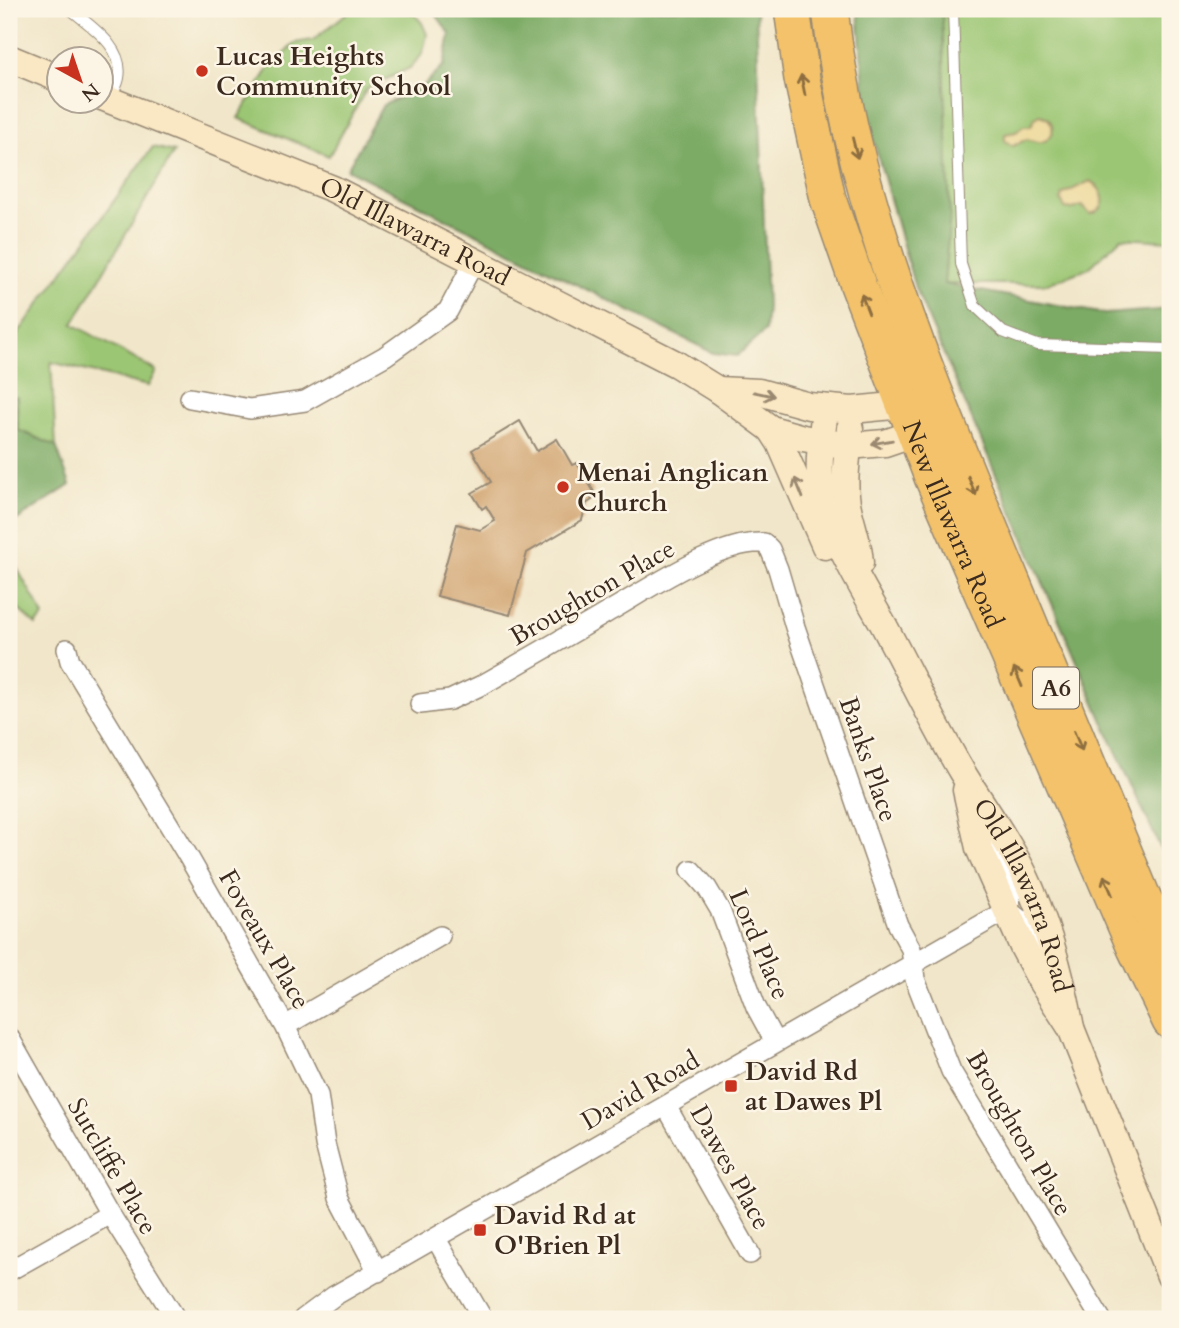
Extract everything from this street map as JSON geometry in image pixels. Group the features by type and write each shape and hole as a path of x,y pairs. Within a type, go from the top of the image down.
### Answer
{"highway":[{"name":"New Illawarra Road","path":"792,9 802,79 828,199 1170,952"},
{"name":"New Illawarra Road","path":"830,9 835,53 866,194 925,414 1124,923 1170,1021"}],"street":[{"path":"9,58 46,73"},
{"name":"Old Illawarra Road","path":"116,103 333,189 676,364 718,390 771,429 780,443 825,547 861,585"},
{"path":"190,398 250,409 305,401 385,356 448,312 475,260"},
{"name":"Old Illawarra Road","path":"718,390 759,392 825,408 925,414"},
{"name":"Old Illawarra Road","path":"825,408 820,475 833,527 861,585 962,771 999,828 1023,872 1047,929 1062,976 1071,1028"},
{"name":"Old Illawarra Road","path":"852,410 845,467 848,507 859,544 861,585"},
{"name":"Old Illawarra Road","path":"771,429 848,446 884,443 925,414"},
{"name":"Broughton Place","path":"419,704 450,700 482,685 685,568 720,552 752,542 764,543 770,549 778,569"},
{"name":"Banks Place","path":"778,569 795,627 898,925 911,949 913,965"},
{"name":"Foveaux Place","path":"66,649 70,661 188,856 285,1026 318,1095 325,1144 339,1198 378,1272"},
{"name":"Old Illawarra Road","path":"962,771 979,848 1042,983 1071,1028 1170,1276"},
{"path":"999,828 999,853 1013,886 1007,909 1027,923 1038,937 1046,960 1062,976"},
{"name":"Lord Place","path":"691,870 707,888 720,910 756,1007 775,1042"},
{"name":"David Road","path":"303,1319 334,1296 1007,909"},
{"path":"285,1026 440,936"},
{"name":"Broughton Place","path":"913,965 915,979 951,1071 1101,1319"},
{"name":"Sutcliffe Place","path":"9,1037 110,1214 176,1319"},
{"name":"Dawes Place","path":"666,1106 750,1254"},
{"path":"9,1271 110,1214"},
{"path":"436,1239 482,1319"}],"lane":[{"path":"70,9 110,46"},
{"path":"953,9 961,264 975,306 1003,332 1037,345 1170,349"},
{"path":"116,54 120,77 116,83"}],"green space":[{"path":"352,9 401,9 415,15 427,34 421,56 410,68 367,88 329,156 238,118 270,67 295,43 313,40"},
{"path":"432,9 756,9 767,307 765,331 737,356 713,353 347,169 383,105 420,89 444,65 450,34"},
{"path":"858,9 1170,9 1170,241 1121,238 1089,268 1047,284 944,284 866,113"},
{"path":"858,9 942,9 950,215 944,284 1105,314 1170,309 1170,869 915,288 866,113"},
{"path":"153,147 174,152 73,324 156,371 148,386 51,362 56,446 70,485 9,525 9,346"},
{"path":"9,397 17,397 18,430 56,446 70,485 9,525"},
{"path":"9,554 44,616 36,625 9,601"}],"sand":[{"path":"1040,115 1052,125 1052,134 1046,140 1038,142 1027,139 1013,146 1005,141 1005,134 1016,132 1023,126 1031,126 1034,119"},
{"path":"1090,181 1102,194 1101,208 1090,214 1082,206 1065,208 1061,201 1063,194"}],"building":[{"path":"520,421 537,451 557,439 572,465 577,463 594,492 589,495 592,500 586,504 582,520 527,553 510,615 437,596 457,524 480,530 495,521 486,506 482,509 472,493 491,482 472,450"}],"place":[{"name":"Lucas Heights Community School","path":"202,71"},
{"name":"Menai Anglican Church","path":"563,487"},
{"name":"David Rd at Dawes Pl","path":"731,1086"},
{"name":"David Rd at O'Brien Pl","path":"480,1230"}]}
